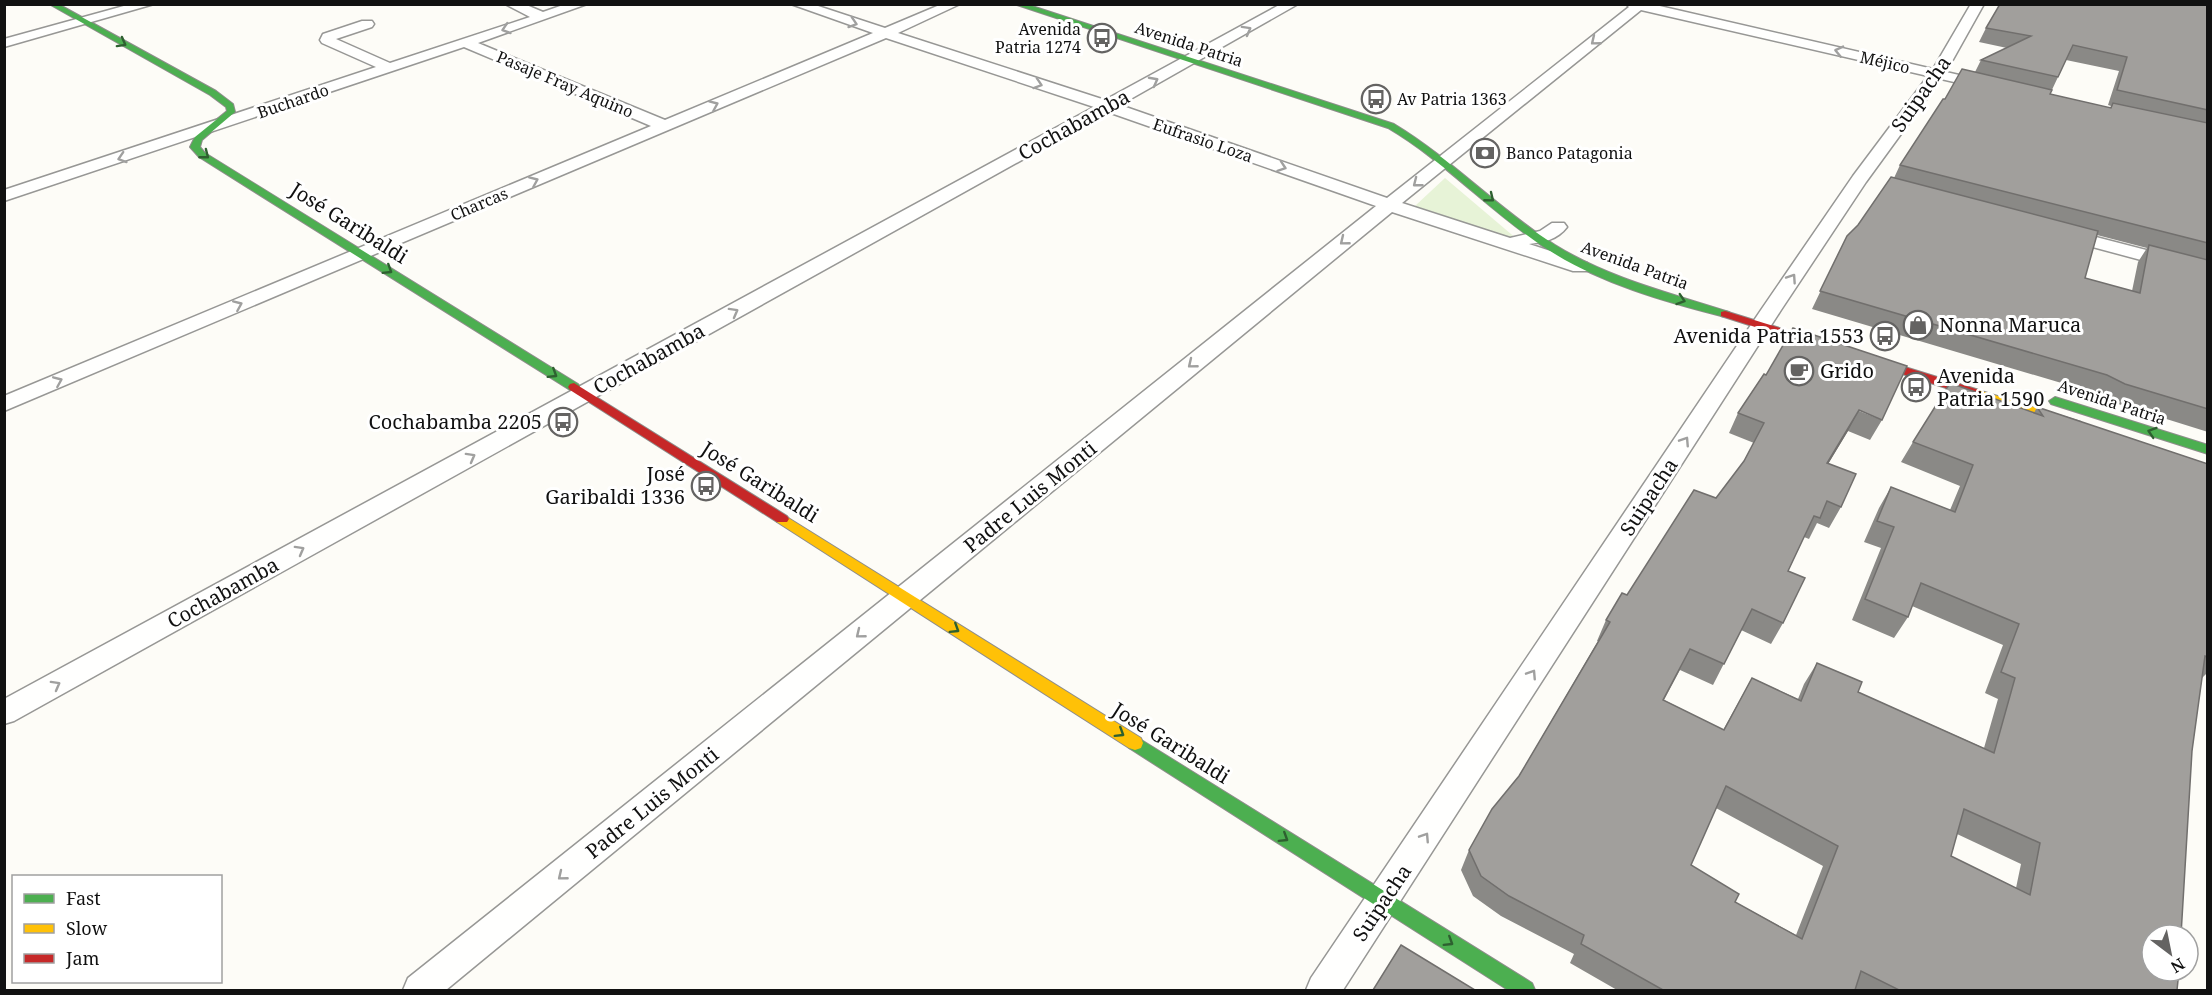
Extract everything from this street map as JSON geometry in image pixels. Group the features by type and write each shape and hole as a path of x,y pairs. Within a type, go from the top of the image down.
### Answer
{"street":[{"name":"José Garibaldi","path":"52,4 213,93 230,106 231,112 198,139 195,147 202,155 362,253 1525,990"},
{"path":"4,43 148,4"},
{"path":"511,4 543,17"},
{"name":"Buchardo","path":"4,196 581,4"},
{"name":"Eufrasio Loza","path":"797,4 1107,106 1389,205 1625,282"},
{"name":"Charcas","path":"4,404 954,4"},
{"name":"Avenida Patria","path":"1017,4 1416,125"},
{"name":"Avenida Patria","path":"1043,4 1391,126 1415,137 1538,238 1561,254 1625,282 1768,314 2087,429"},
{"name":"Cochabamba","path":"4,713 1292,4"},
{"name":"Suipacha","path":"1323,990 1384,901 1768,314 1859,180 1937,74 1978,4"},
{"name":"Méjico","path":"1637,5 2005,89"},
{"name":"Padre Luis Monti","path":"420,990 1389,205 1445,161 1465,152 1637,5"},
{"path":"367,24 328,37 327,40 389,68"},
{"name":"Pasaje Fray Aquino","path":"466,43 664,126"},
{"path":"1445,139 1465,152"},
{"path":"1859,180 1883,186"},
{"name":"Eufrasio Loza","path":"1505,243 1538,238 1560,228"},
{"path":"2045,229 2208,272"},
{"name":"Avenida Patria","path":"2039,396 2208,450"}],"green space":[{"path":"1445,178 1518,240 1415,206"}],"building":[{"path":"2000,4 2208,4 2208,110 2117,90 2127,57 2073,45 2058,77 1981,60 2031,36 1986,28"},
{"path":"1962,69 2052,90 2050,94 2111,108 2113,103 2208,123 2208,243 1900,165 1945,99"},
{"path":"1891,177 2098,231 2085,278 2140,293 2149,245 2208,260 2208,409 2125,384 2107,375 1820,291 1847,236 1858,225"},
{"path":"1793,328 1907,366 1882,420 1859,410 1827,463 1856,474 1841,507 1827,501 1820,518 1814,516 1788,571 1805,578 1783,623 1752,609 1724,664 1690,649 1663,700 1724,730 1752,678 1801,701 1817,663 1862,682 1858,692 1994,753 2015,678 2001,672 2019,624 1921,583 1908,617 1865,599 1894,527 1877,521 1891,487 1955,512 1973,465 1913,442 1950,383 2043,416 2037,407 2208,464 2208,657 2205,656 2192,751 2182,923 2140,923 2140,983 2178,983 2177,990 1899,990 1861,971 1855,990 1663,990 1581,944 1584,935 1509,896 1481,876 1469,850 1492,809 1519,776 1610,622 1606,620 1622,593 1627,595 1694,490 1716,498 1744,461 1764,423 1738,413 1764,374 1766,375","holes":["1726,786 1838,846 1802,939 1735,902 1739,894 1691,865","1964,809 2040,843 2030,895 1951,856"]},
{"path":"1401,945 1475,990 1373,990"}],"traffic: fast":[{"path":"52,4 213,93 230,106 231,112 198,139 195,147 202,155 574,387"},
{"path":"1017,4 1391,126 1414,139 1454,169 1530,233 1571,259 1636,286 1725,314"},
{"path":"2055,401 2208,450"},
{"path":"1135,743 1525,990"}],"traffic: slow":[{"path":"1975,393 2077,425"},
{"path":"782,519 1135,743"}],"traffic: jam":[{"path":"1725,314 1975,393"},
{"path":"574,387 782,519"}],"place":[{"name":"Avenida Patria 1274","path":"1102,38"},
{"name":"Av Patria 1363","path":"1376,99"},
{"name":"Banco Patagonia","path":"1485,153"},
{"name":"Nonna Maruca","path":"1918,325"},
{"name":"Avenida Patria 1553","path":"1885,336"},
{"name":"Grido","path":"1799,371"},
{"name":"Avenida Patria 1590","path":"1916,387"},
{"name":"Cochabamba 2205","path":"563,422"},
{"name":"José Garibaldi 1336","path":"706,486"}]}
